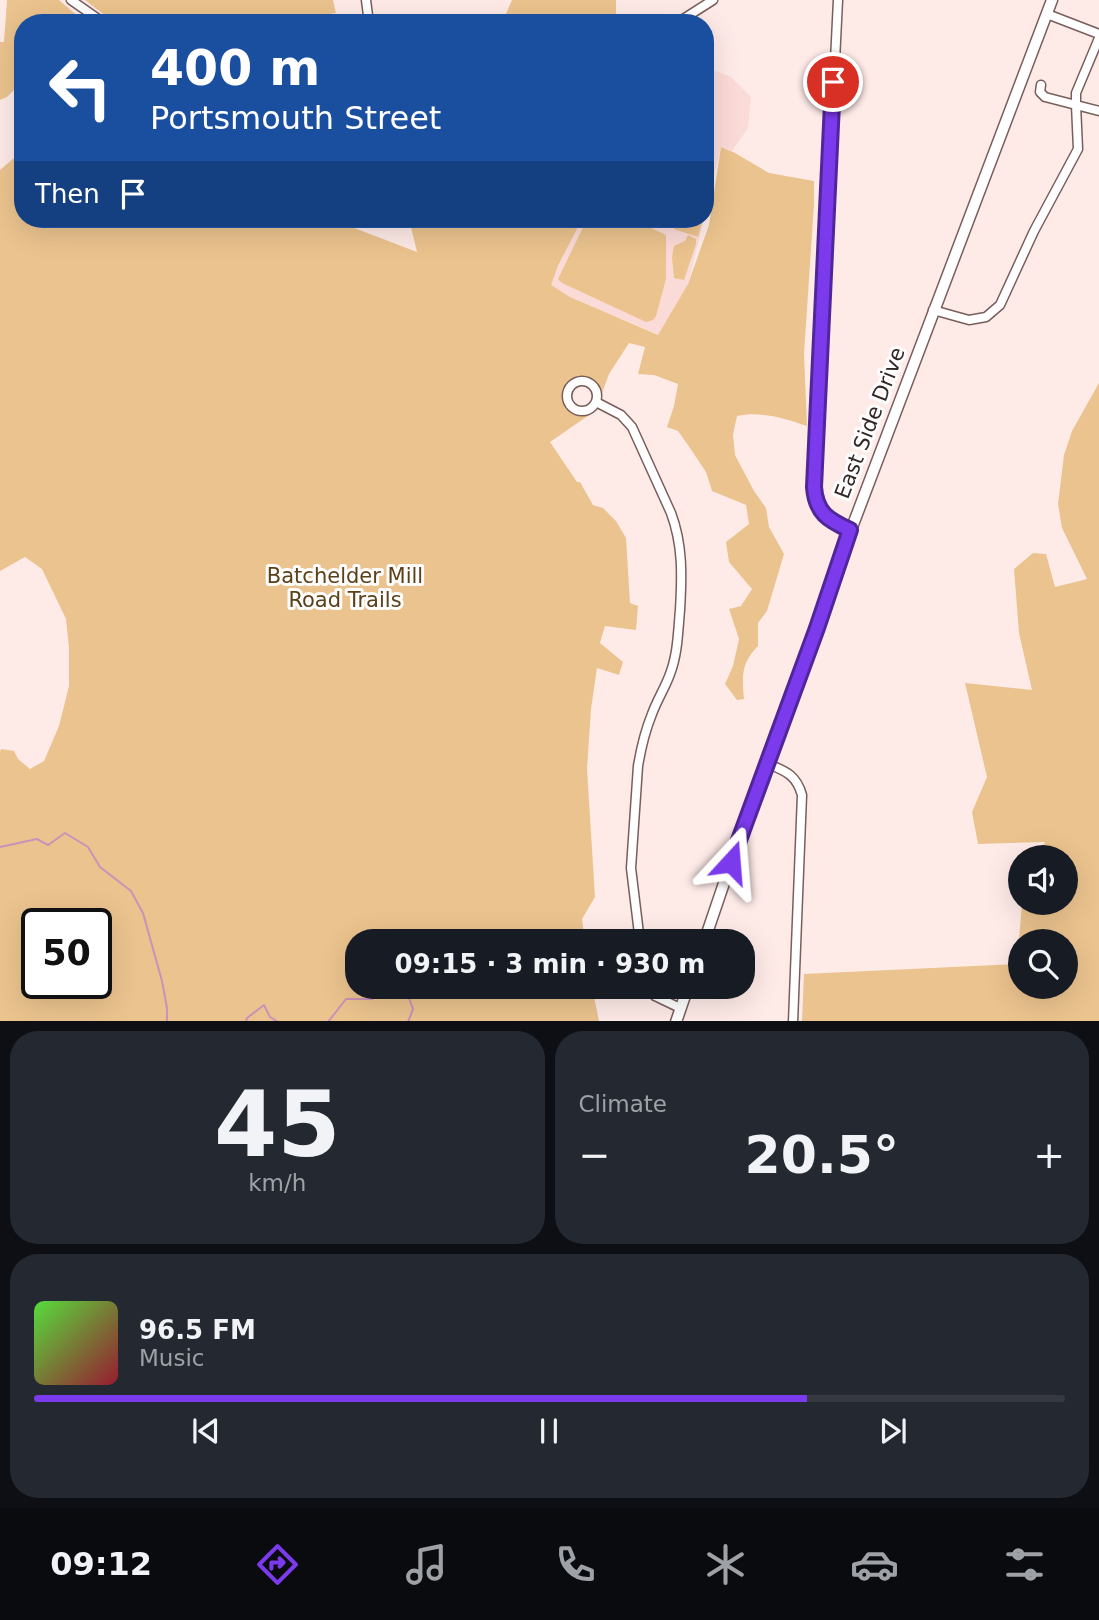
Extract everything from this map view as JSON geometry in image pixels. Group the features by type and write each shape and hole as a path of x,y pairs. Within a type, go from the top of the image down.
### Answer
{"main road":[{"name":"East Side Drive","path":"709,929 850,530 1052,0"},
{"path":"676,1021 683,999"}],"street":[{"path":"71,0 91,14"},
{"path":"691,14 713,0"},
{"path":"838,0 814,487 816,502 823,514 850,530"},
{"path":"933,310 970,320 986,317 1000,305 1034,232 1078,149 1076,93 1099,36 1047,14"},
{"path":"1041,85 1040,92 1045,97 1099,111"},
{"path":"596,402 621,415 634,431 676,525 681,552 676,652 667,683 648,724 638,766 631,858 638,929"},
{"path":"766,764 793,777 802,795 793,1021"},
{"path":"661,999 680,1008"}],"shaded area":[{"path":"714,70 731,77 751,97 748,128 732,151 721,147 714,176"},
{"path":"577,228 702,228 688,284 659,335 570,297 550,285"}],"green space":[{"path":"7,0 59,0 75,14 14,14 14,90 0,100 0,42 4,42"},
{"path":"85,0 333,0 336,13 330,14 103,14"},
{"path":"512,0 616,0 616,14 506,14"},
{"name":"Batchelder Mill Road Trails","path":"721,147 769,173 814,181 804,354 807,426 772,416 737,416 733,435 735,455 766,508 769,527 784,554 767,611 758,623 758,646 748,658 744,670 744,699 737,700 725,684 733,666 739,639 729,609 741,606 752,589 729,562 726,542 749,524 746,505 712,491 706,472 690,448 678,431 667,427 678,384 654,375 638,374 645,347 629,343 609,374 602,393 597,383 587,378 577,378 571,383 567,390 567,405 572,411 581,414 592,413 550,442 577,482 580,482 593,505 603,508 616,521 626,538 630,603 638,606 636,630 605,626 600,643 623,662 619,675 597,668 587,769 595,897 582,919 583,929 345,929 345,999 594,999 599,1021 0,1021 0,752 1,749 14,751 18,759 30,769 44,761 59,726 69,686 69,648 66,619 42,569 25,557 0,571 0,170 14,158 14,228 354,228 417,252 411,228 577,228 551,285 570,297 658,335 688,284 708,228 714,228 714,192"},
{"path":"583,228 651,228 666,235 666,279 653,320 646,322 558,279"},
{"path":"674,228 700,228 698,237"},
{"path":"688,235 696,239 696,244 684,280 674,278 674,246 685,241"},
{"path":"1099,383 1099,1021 802,1021 804,974 1008,964 1008,999 1078,999 1078,929 1020,929 1021,915 1078,915 1078,845 1044,845 1045,842 978,844 972,812 987,777 965,683 1032,690 1019,633 1014,569 1033,553 1046,554 1055,587 1087,579 1062,528 1058,504 1064,455 1072,431"}],"waterway":[{"path":"0,847 37,839 48,845 65,833 88,847 100,867 131,891 143,913 162,981 167,1021"},
{"path":"329,1021 346,999"},
{"path":"408,1021 413,1009 409,999"},
{"path":"246,1021 264,1005 270,1017 276,1021"}],"route":[{"path":"731,862 850,530 823,514 816,502 814,487 833,82"}]}
